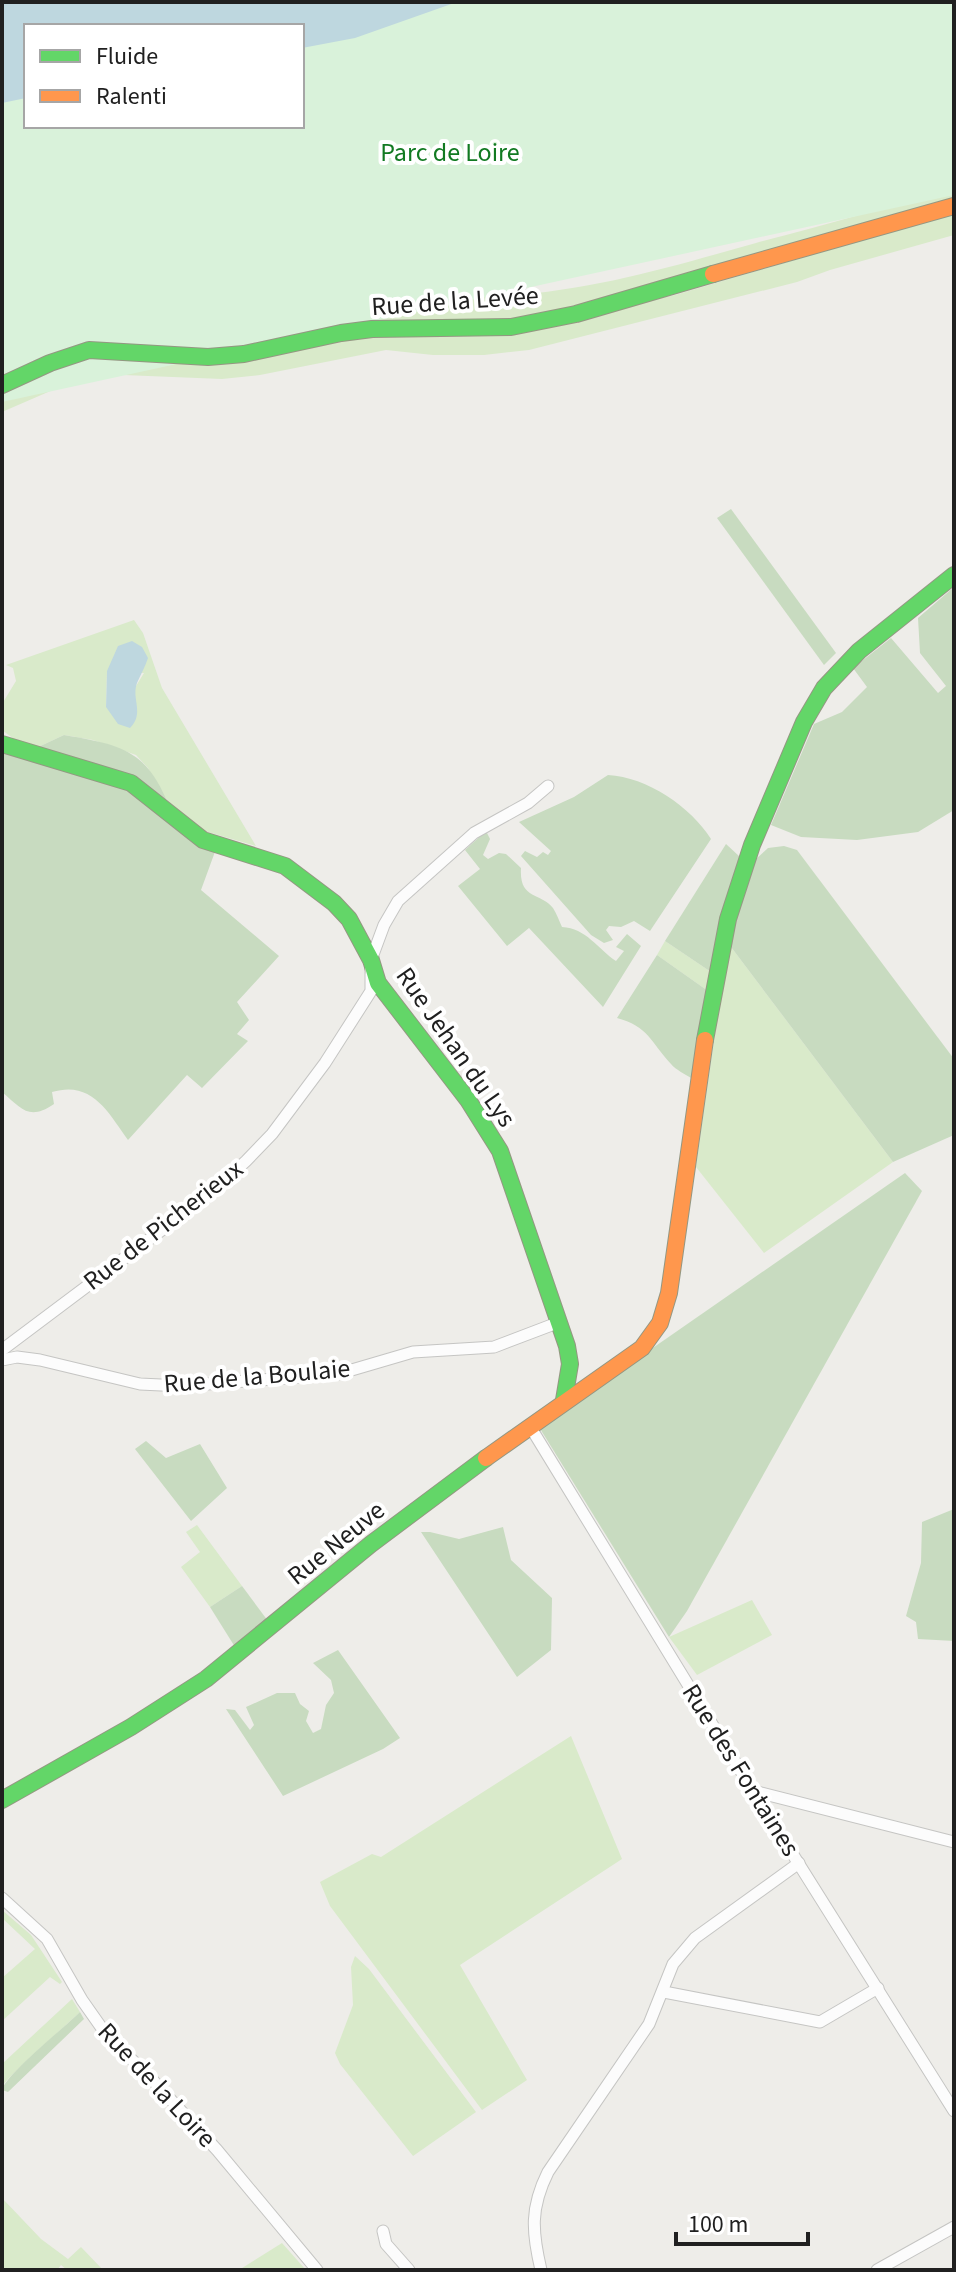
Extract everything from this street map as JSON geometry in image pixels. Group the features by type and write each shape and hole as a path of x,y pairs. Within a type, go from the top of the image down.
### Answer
{"street":[{"name":"Rue de la Levée","path":"2,385 50,363 89,350 208,357 244,354 372,329 511,327 563,317 954,206"},
{"name":"Rue Neuve","path":"2,1800 203,1680 240,1654 435,1494 651,1339 664,1314 669,1293 706,1040 728,919 752,845 804,722 824,688 859,651 954,575"},
{"name":"Rue Jehan du Lys","path":"2,744 131,783 203,840 285,866 334,903 349,919 371,960 378,983 468,1100 500,1151 567,1346 570,1364 564,1400"},
{"name":"Rue de Picherieux","path":"2,1350 211,1193 272,1134 325,1063 371,991 371,960 384,925 398,901 474,833 528,803 548,786"},
{"name":"Rue de la Boulaie","path":"2,1360 22,1358 140,1384 182,1386 338,1374 413,1352 494,1347 557,1323"},
{"path":"17,1337 15,1347 22,1358"},
{"name":"Rue des Fontaines","path":"531,1428 954,2111"},
{"path":"753,1791 954,1842"},
{"path":"541,2270 533,2228 539,2191 548,2172 649,2024 673,1964 695,1938 799,1863"},
{"name":"Rue de la Loire","path":"2,1898 47,1939 82,2000 108,2037 148,2075 217,2150 317,2270"},
{"path":"664,1992 820,2022 878,1988"},
{"path":"877,2270 954,2227"},
{"path":"383,2231 386,2244 409,2270"}],"green space":[{"name":"Parc de Loire","path":"2,2 954,2 954,195 2,402"},
{"path":"954,182 954,204 514,324 66,327 511,295 582,287 856,216"},
{"path":"954,213 954,235 797,282 529,350 484,355 433,355 386,350 260,375 222,379 99,374 85,376 2,412 2,388 64,364 104,354 202,363 281,353 366,335 506,331 675,295"},
{"path":"731,509 836,653 824,665 717,518"},
{"path":"954,587 954,810 918,832 857,840 801,837 771,825 814,724 842,712 867,687 853,668 891,638 938,693 946,686 920,653 918,618"},
{"path":"134,620 143,633 162,688 256,846 194,828 170,809 148,768 136,755 93,740 64,735 34,749 26,748 2,730 2,704 16,681 13,668 6,665","holes":["107,671 144,673 136,686 106,707"]},
{"path":"64,735 117,747 142,762 162,789 170,809 34,749"},
{"path":"2,747 122,783 216,849 201,890 279,956 237,1002 249,1020 237,1034 248,1041 202,1088 187,1075 128,1140 98,1101 78,1090 52,1092 54,1104 38,1112 26,1111 2,1092"},
{"path":"608,775 638,781 667,796 692,816 711,839 650,931 634,921 621,927 609,926 606,930 613,940 604,943 591,935 521,856 525,851 537,857 543,852 548,855 551,851 519,822 574,797"},
{"path":"486,831 490,839 483,855 488,859 499,853 506,854 521,868 523,886 553,908 562,927 585,935 616,961 624,951 616,947 627,934 641,946 603,1007 529,928 507,946 458,886 480,869 465,850"},
{"path":"726,844 740,857 711,972 665,941"},
{"path":"784,846 797,850 954,1059 954,1135 893,1162 728,943 756,859 768,848"},
{"path":"665,941 711,972 708,991 657,955"},
{"path":"728,943 893,1162 764,1253 696,1167"},
{"path":"657,955 708,991 693,1079 673,1066 643,1030 617,1018"},
{"path":"905,1173 922,1191 687,1611 669,1637 539,1427"},
{"path":"146,1441 166,1458 200,1444 227,1488 191,1521 135,1449"},
{"path":"954,1509 954,1641 918,1639 916,1622 906,1616 921,1563 922,1522"},
{"path":"197,1525 242,1586 210,1607 181,1567 200,1552 186,1532"},
{"path":"503,1527 511,1560 552,1598 551,1650 517,1677 421,1532 459,1539"},
{"path":"242,1586 268,1621 235,1647 210,1607"},
{"path":"752,1600 772,1635 697,1675 669,1637"},
{"path":"338,1650 400,1738 283,1796 226,1709 235,1710 250,1730 254,1725 246,1707 277,1693 295,1693 300,1704 309,1711 306,1721 313,1733 321,1729 326,1705 334,1693 331,1680 313,1663"},
{"path":"571,1736 622,1859 460,1965 527,2080 482,2110 330,1906 320,1882 372,1854 381,1857"},
{"path":"2,1910 31,1935 62,1982 60,1984 50,1977 2,2021 2,1978 35,1949 2,1918"},
{"path":"355,1956 369,1969 476,2112 413,2156 340,2064 335,2053 353,2005 351,1967"},
{"path":"72,1999 80,2012 2,2086 2,2064"},
{"path":"80,2012 84,2019 8,2092 2,2090 24,2063"},
{"path":"2,2198 41,2239 68,2259 81,2247 103,2270 67,2270 61,2265 57,2270 2,2270"},
{"path":"282,2243 306,2270 239,2270"}],"water":[{"path":"2,2 457,2 355,38 304,48 304,24 24,24 24,98 2,103"},
{"path":"132,641 142,647 148,658 137,683 137,717 130,728 118,724 106,707 107,671 118,646"}],"traffic: fast":[{"path":"2,385 50,363 89,350 208,357 244,354 372,329 511,327 576,314 713,274"},
{"path":"705,1040 728,919 752,845 804,722 824,688 859,651 954,575"},
{"path":"2,744 131,783 203,840 285,866 334,903 349,919 371,960 378,983 468,1100 500,1151 567,1346 570,1364 564,1400"},
{"path":"2,1800 131,1727 206,1679 371,1544 486,1458"}],"traffic: slow":[{"path":"713,274 954,206"},
{"path":"486,1458 642,1348 660,1323 669,1293 705,1040"}]}
